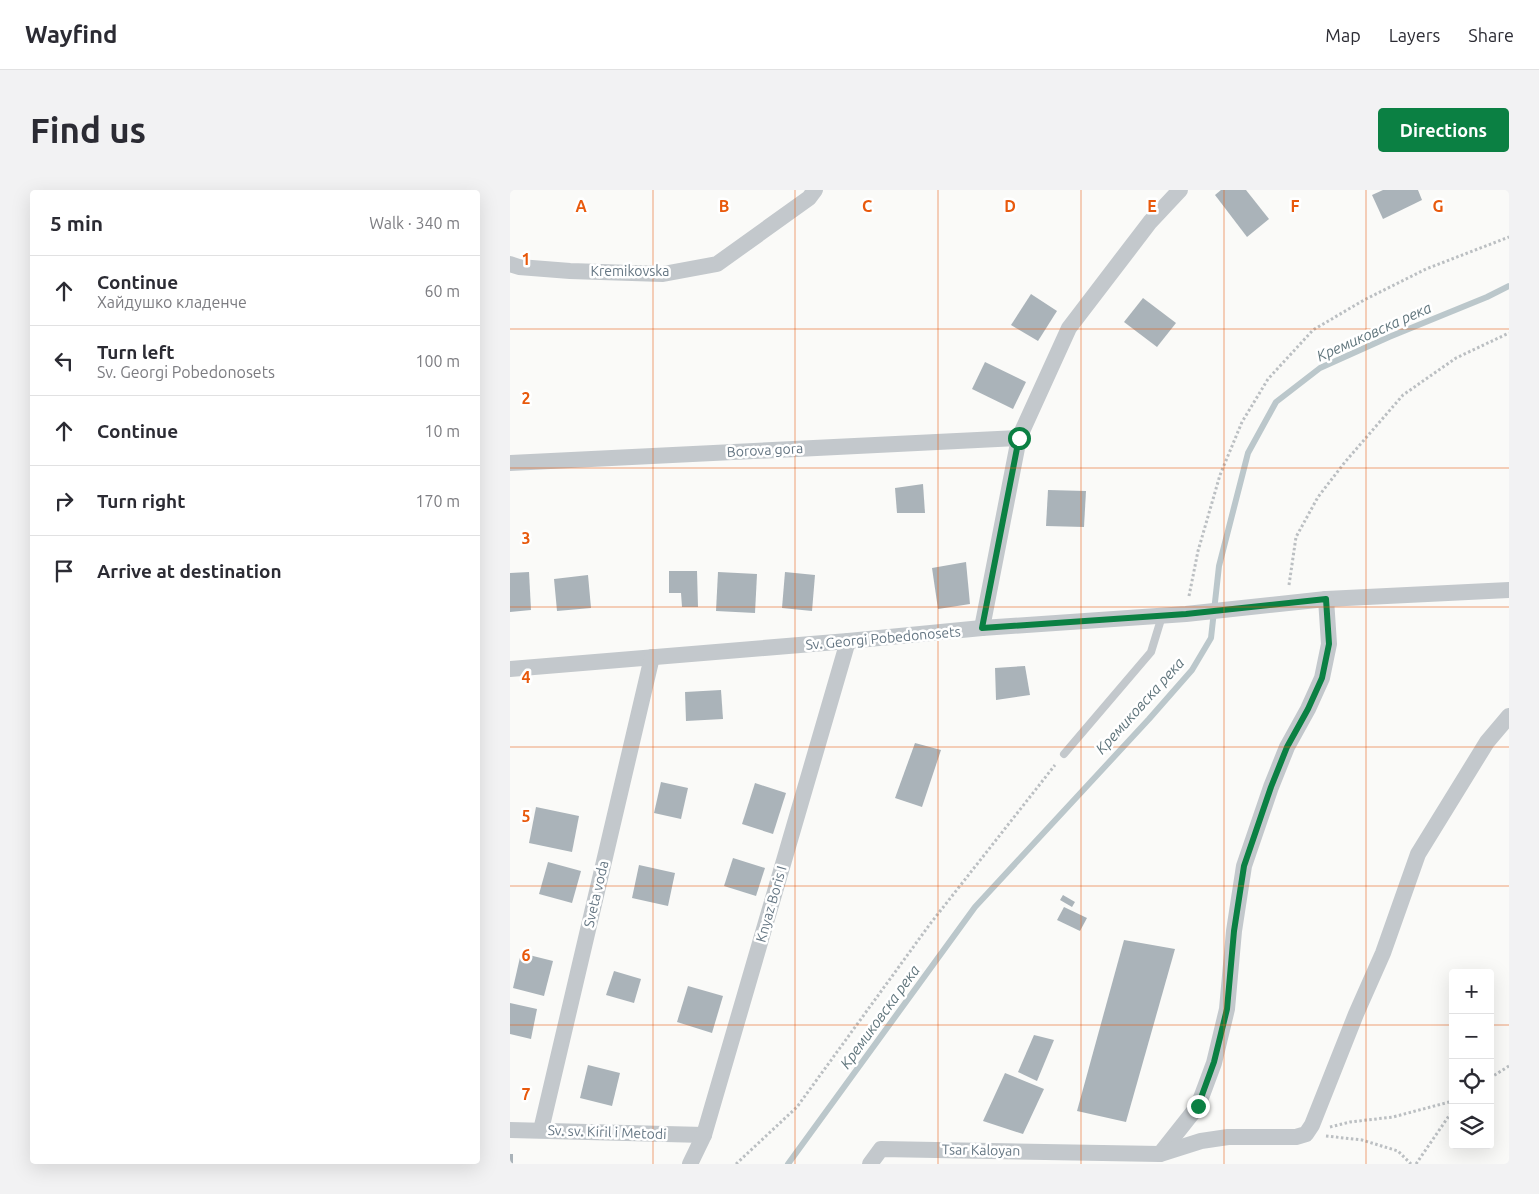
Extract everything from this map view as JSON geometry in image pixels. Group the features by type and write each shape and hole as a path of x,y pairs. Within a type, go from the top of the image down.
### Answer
{"street":[{"name":"Kremikovska","path":"510,264 519,267 570,271 663,274 717,264 809,198 815,190"},
{"path":"982,628 1019,438 1069,328 1150,222 1180,190"},
{"name":"Borova gora","path":"510,463 1019,438"},
{"name":"Sv. Georgi Pobedonosets","path":"510,668 848,642 982,628 1186,614 1326,599 1509,590"},
{"path":"1159,1159 1198,1106 1214,1062 1227,1009 1234,931 1244,866 1287,747 1308,709 1322,678 1329,644 1326,599"},
{"name":"Knyaz Boris I","path":"690,1164 704,1135 848,642"},
{"name":"Sveta voda","path":"540,1130 652,657"},
{"path":"1159,1159 1201,1141 1236,1137 1296,1137 1306,1134 1312,1125 1356,1014 1383,953 1418,854 1486,742 1509,716"},
{"name":"Sv. sv. Kiril i Metodi","path":"510,1130 704,1135"},
{"name":"Tsar Kaloyan","path":"870,1164 881,1149 1159,1159"}],"lane":[{"path":"1064,754 1151,652 1162,616"}],"path":[{"path":"1186,614 1198,551 1220,475 1242,422 1268,379 1313,330 1355,305 1426,269 1509,237"},
{"path":"1286,603 1296,537 1318,497 1345,462 1403,395 1456,358 1509,333"},
{"path":"736,1164 797,1107 930,924 1064,754"},
{"path":"1494,1075 1509,1066"},
{"path":"1306,1134 1350,1122 1393,1117 1449,1102"},
{"path":"1416,1164 1449,1116"},
{"path":"1306,1134 1362,1140 1398,1151 1411,1164"}],"building":[{"path":"1221,190 1246,190 1269,219 1247,237 1215,195"},
{"path":"1383,190 1418,190 1422,200 1383,219 1372,195"},
{"path":"1031,294 1057,311 1038,341 1011,325"},
{"path":"1143,298 1176,323 1157,347 1124,322"},
{"path":"985,362 1026,382 1013,409 972,389"},
{"path":"923,484 925,513 897,513 895,488"},
{"path":"1048,490 1086,491 1084,527 1046,526"},
{"path":"966,562 970,604 938,609 932,568"},
{"path":"669,571 697,571 698,607 682,607 681,593 669,593"},
{"path":"529,572 531,610 510,612 510,573"},
{"path":"718,572 757,574 755,613 716,611"},
{"path":"785,572 815,575 812,611 782,608"},
{"path":"588,575 591,608 557,611 554,579"},
{"path":"1025,666 1030,695 996,700 995,668"},
{"path":"721,690 723,719 686,721 685,692"},
{"path":"915,743 941,750 922,807 895,798"},
{"path":"661,782 688,788 681,819 654,813"},
{"path":"755,783 786,793 773,834 742,824"},
{"path":"536,807 579,816 572,852 529,843"},
{"path":"733,858 765,868 756,896 724,886"},
{"path":"548,862 581,871 572,903 539,894"},
{"path":"639,865 675,873 668,906 632,898"},
{"path":"1063,895 1075,902 1072,907 1060,900"},
{"path":"1064,907 1087,918 1080,931 1057,920"},
{"path":"1124,940 1175,949 1126,1122 1077,1111"},
{"path":"521,953 553,961 544,996 513,988"},
{"path":"614,971 641,979 634,1003 606,995"},
{"path":"688,986 723,996 712,1033 677,1022"},
{"path":"510,1003 537,1009 531,1039 510,1034"},
{"path":"1034,1035 1054,1040 1037,1081 1018,1072"},
{"path":"588,1065 620,1073 612,1106 580,1098"},
{"path":"1005,1073 1044,1089 1023,1134 983,1121"},
{"path":"510,1154 513,1154 513,1164 510,1164"}],"waterway":[{"name":"Кремиковска река","path":"788,1164 975,907 1192,670 1211,638 1219,566 1248,453 1276,402 1320,368 1509,286"}],"route":[{"path":"1019,438 982,628 1186,614 1326,599 1329,644 1322,678 1308,709 1287,747 1244,866 1234,931 1227,1009 1214,1062 1198,1106"}]}
